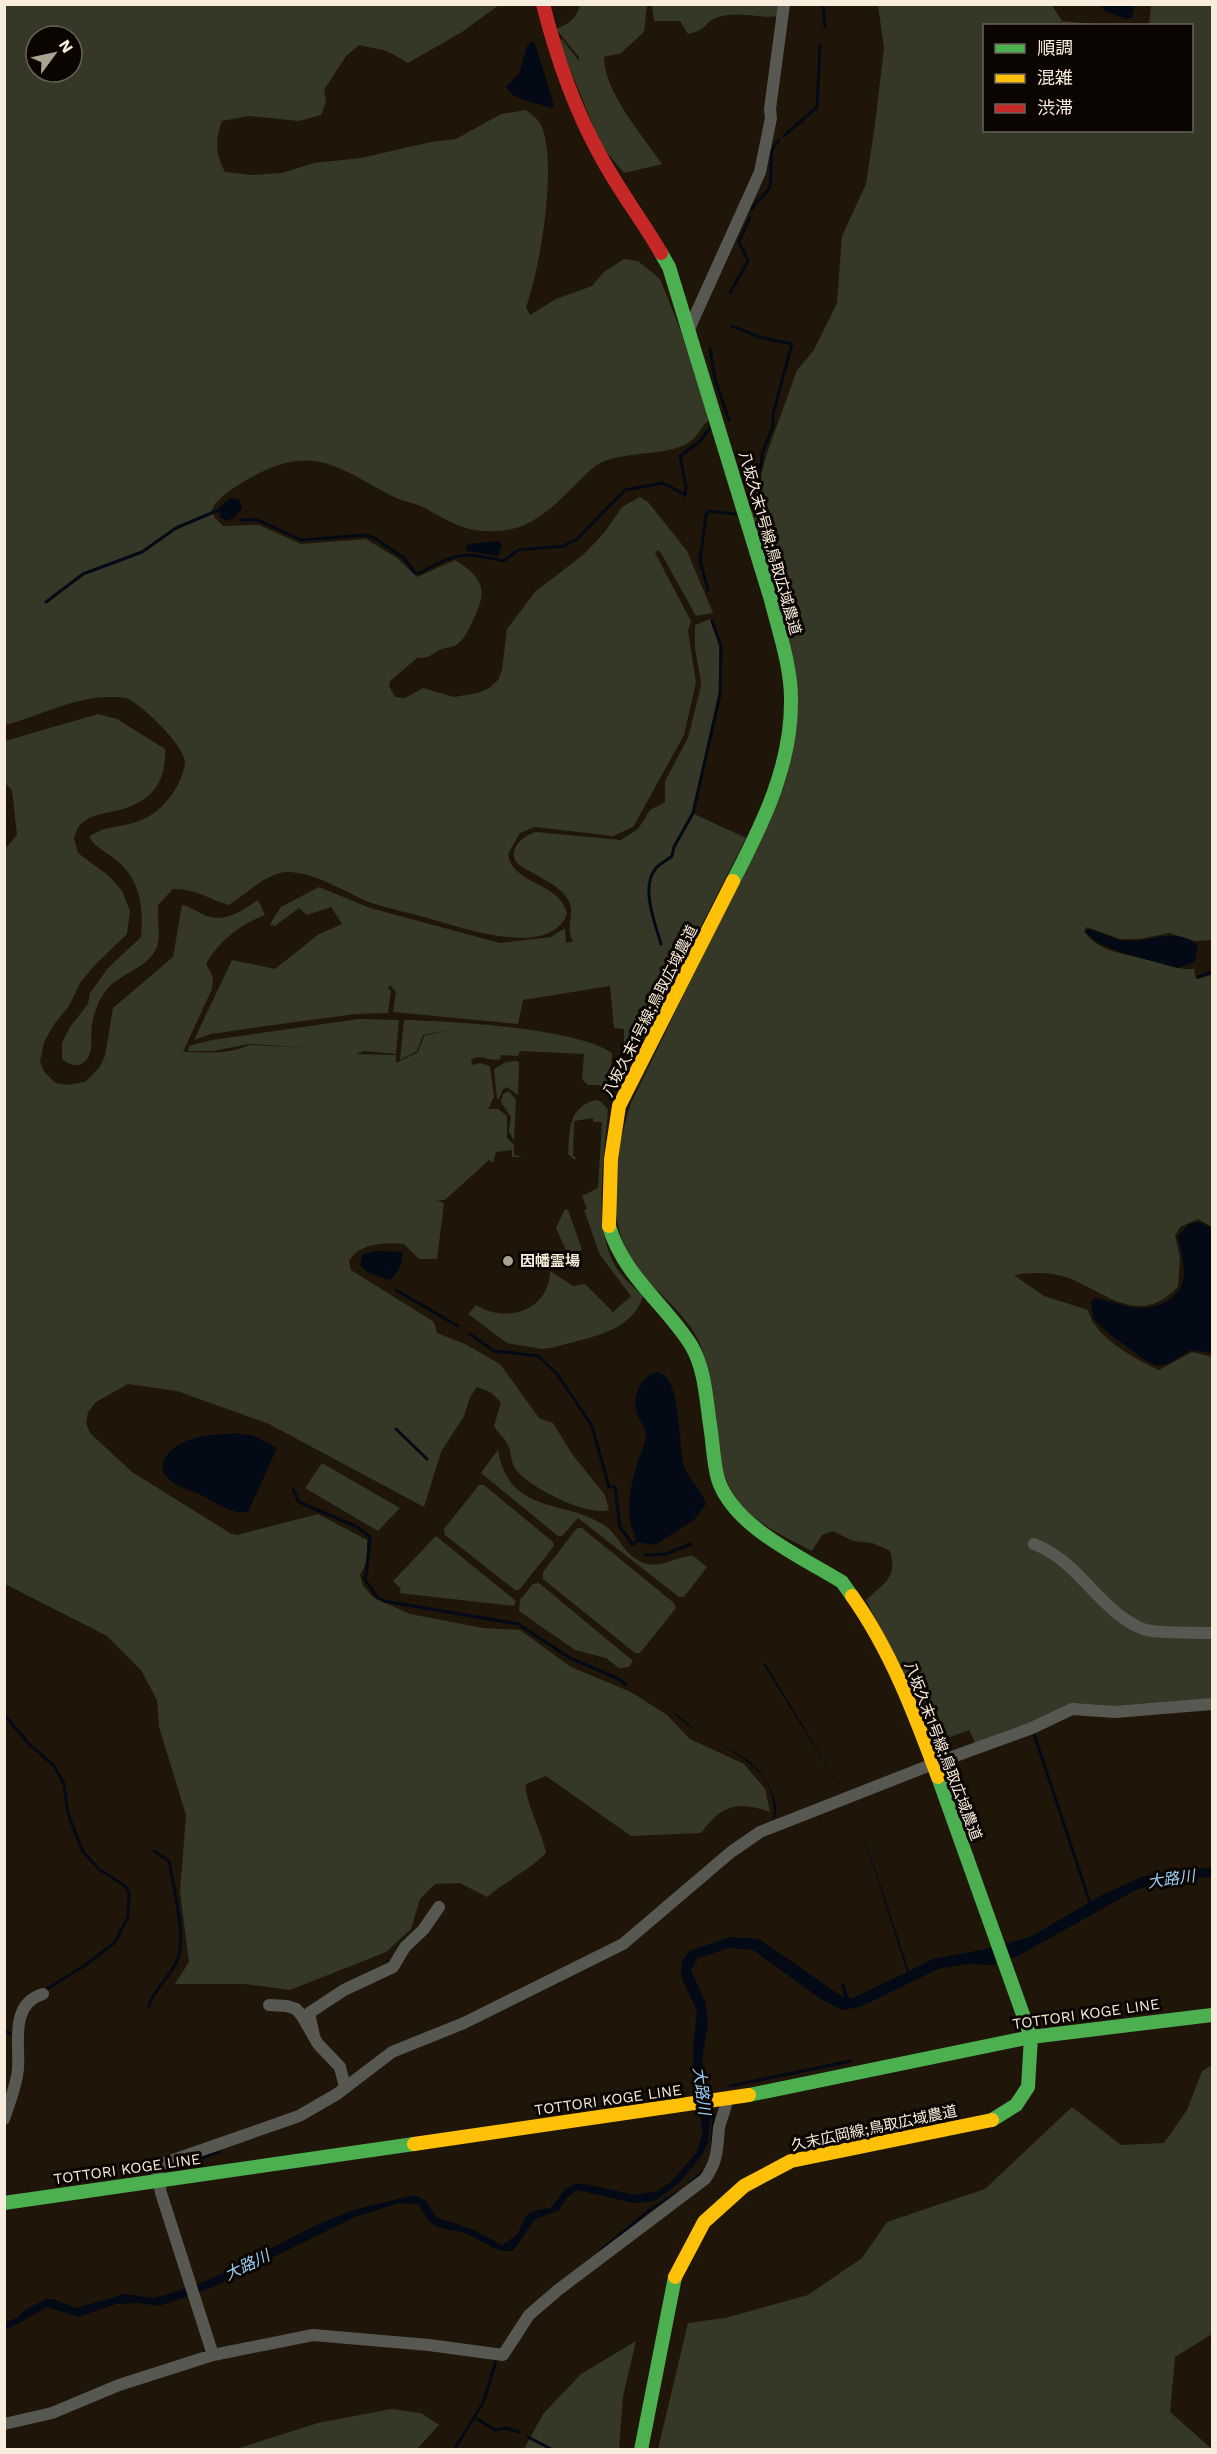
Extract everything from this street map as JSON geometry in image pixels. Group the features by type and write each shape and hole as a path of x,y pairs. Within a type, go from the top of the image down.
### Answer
{"street":[{"name":"八坂久末1号線;鳥取広域農道","path":"543,4 553,44 578,111 601,157 635,208 669,267 783,647 792,697 789,739 776,790 756,837 619,1106 611,1159 609,1227 618,1252 630,1272 662,1306 692,1347 703,1374 718,1479 728,1499 744,1520 842,1582 867,1617 898,1676 933,1764 1031,2037"},
{"path":"689,329 760,172 771,118 770,109 784,4"},
{"path":"1034,1544 1050,1550 1067,1563 1112,1608 1144,1630 1212,1633"},
{"path":"213,2355 156,2166 296,2118 345,2087 392,2052 464,2023 623,1944 731,1851 760,1832 1032,1728 1072,1709 1115,1712 1212,1704"},
{"path":"314,2036 309,2013 344,1990 393,1968 405,1947 423,1930 438,1908"},
{"path":"4,2119 18,2069 10,2038 26,2007 43,1994"},
{"path":"268,2005 296,2009 318,2044 340,2067 345,2087"},
{"name":"TOTTORI KOGE LINE","path":"4,2203 712,2102 1031,2037 1212,2015"},
{"name":"久末広岡線;鳥取広域農道","path":"641,2450 664,2325 677,2270 704,2222 744,2186 791,2161 994,2120 1016,2105 1028,2087 1031,2037"},
{"path":"4,2424 52,2413 119,2385 213,2355 322,2334 503,2355 529,2315 558,2290 705,2179 715,2164 719,2125 725,2114 728,2099"}],"green space":[{"path":"5,5 499,5 462,32 408,63 387,51 359,45 346,56 324,90 326,102 321,115 299,121 248,116 222,121 217,147 225,172 252,175 282,173 314,163 361,158 431,142 456,139 501,114 526,110 540,123 548,161 548,187 542,242 526,307 530,315 556,299 592,286 604,272 624,259 638,261 660,279 693,361 709,420 691,441 679,447 610,459 600,463 541,516 509,530 486,531 459,526 422,506 396,498 341,469 325,463 309,461 292,462 273,467 250,478 223,496 212,510 215,518 223,526 259,525 301,544 366,539 397,558 417,577 455,560 473,573 481,586 482,594 467,632 453,647 442,649 428,657 417,658 390,681 389,686 395,697 405,698 423,688 454,697 478,693 489,688 498,680 502,670 507,629 535,592 584,554 605,532 622,507 640,497 648,502 687,551 713,613 696,616 658,550 655,553 691,621 688,631 696,682 684,735 633,827 613,836 535,827 520,833 508,854 511,864 518,872 556,895 567,914 558,928 543,935 525,938 484,933 384,907 309,875 298,873 288,872 272,876 229,905 195,892 173,889 158,905 157,947 146,962 107,989 94,1015 91,1048 88,1056 83,1063 74,1065 62,1059 62,1043 70,1027 88,1004 90,993 108,968 141,937 142,926 141,905 130,875 89,837 105,829 142,820 152,814 174,792 183,774 185,762 178,746 162,727 143,709 124,698 83,700 5,725"},
{"path":"580,5 647,5 644,32 621,53 604,57 610,85 617,99 662,164 624,173 602,147 558,40 562,39 579,61 579,57 556,29 571,20"},
{"path":"652,5 780,5 779,16 724,16 688,34 680,21 654,21"},
{"path":"878,5 1052,5 1062,21 1093,24 983,24 983,132 1193,132 1193,24 1149,24 1151,5 1212,5 1212,940 1195,941 1169,933 1140,939 1120,939 1087,927 1084,931 1090,939 1106,949 1178,968 1194,969 1196,979 1212,975 1212,1227 1198,1219 1180,1227 1175,1236 1180,1257 1178,1287 1164,1299 1150,1305 1124,1304 1062,1276 1042,1273 1014,1275 1044,1296 1088,1310 1098,1329 1107,1338 1139,1360 1159,1370 1192,1352 1212,1357 1212,1631 1143,1627 1115,1610 1066,1561 1034,1543 1032,1545 1050,1553 1066,1565 1111,1609 1142,1631 1212,1635 1212,1702 1115,1708 1067,1707 1016,1732 976,1745 969,1730 945,1739 934,1736 866,1600 884,1584 891,1574 890,1551 872,1543 853,1541 833,1531 822,1535 812,1551 759,1521 743,1507 731,1491 719,1451 706,1362 699,1342 684,1318 650,1283 628,1255 616,1215 618,1157 631,1103 778,801 786,780 794,743 798,701 795,667 751,512 766,456 797,370 814,350 837,303 842,236 866,184 884,48"},
{"path":"710,619 719,645 721,682 692,813 746,838 637,1051 624,1047 624,1029 614,1028 610,986 523,1000 518,1024 393,1012 396,992 390,985 388,1013 355,1014 266,1026 211,1034 194,1040 232,960 275,969 319,934 342,924 331,907 307,915 299,908 275,926 270,924 281,907 319,887 370,908 500,943 551,937 565,928 566,943 573,941 570,932 571,909 567,897 555,886 517,863 514,858 515,848 526,836 536,832 621,840 638,829 650,810 665,802 665,781 688,738 700,690 701,682 695,649 695,625"},
{"path":"98,714 117,719 165,749 165,760 156,787 143,800 123,809 87,819 77,829 74,838 78,853 109,876 122,891 130,911 127,934 80,983 69,1006 55,1023 44,1042 40,1062 45,1073 56,1083 67,1085 85,1082 99,1068 105,1056 113,1008 173,957 182,905 204,915 219,918 232,915 258,900 265,915 247,923 231,935 217,948 206,964 213,977 212,989 183,1052 225,1052 249,1045 309,1048 249,1044 213,1051 188,1051 189,1046 212,1040 359,1019 399,1020 396,1054 364,1051 356,1054 396,1055 396,1063 418,1052 424,1036 448,1030 423,1035 417,1051 400,1060 404,1020 481,1024 543,1032 595,1044 612,1053 610,1083 602,1089 599,1085 588,1085 582,1079 584,1054 520,1051 518,1056 501,1055 500,1059 478,1057 471,1060 472,1065 480,1063 490,1066 494,1097 488,1109 498,1109 507,1116 507,1138 514,1145 514,1155 523,1157 512,1157 512,1150 496,1152 493,1163 489,1160 445,1200 437,1200 444,1203 437,1259 419,1259 404,1244 389,1243 359,1250 349,1261 351,1270 434,1322 437,1333 465,1344 500,1364 539,1418 553,1423 572,1454 605,1495 609,1510 588,1509 561,1500 524,1478 515,1468 508,1445 494,1426 501,1402 490,1392 477,1387 470,1397 464,1416 441,1452 424,1507 269,1424 177,1391 128,1384 96,1402 88,1412 86,1423 90,1433 132,1472 230,1533 237,1535 318,1514 367,1540 367,1562 360,1575 363,1586 374,1598 410,1614 483,1628 520,1630 571,1667 631,1692 667,1715 690,1739 744,1764 765,1789 770,1812 749,1806 739,1806 723,1811 701,1833 631,1836 546,1776 526,1784 527,1797 546,1853 539,1859 487,1897 460,1883 435,1884 420,1899 411,1929 386,1952 290,1990 244,1984 175,1984 189,1962 180,1892 186,1815 159,1727 157,1700 141,1670 107,1636 5,1584 4,850 17,835 12,790 5,783 5,741"},
{"path":"506,1062 519,1062 518,1095 507,1087 497,1099 494,1069"},
{"path":"509,1091 516,1100 514,1141 509,1131 511,1117 501,1102 503,1094"},
{"path":"596,1100 608,1109 602,1191 604,1234 609,1253 617,1269 643,1296 629,1319 618,1327 592,1337 542,1349 507,1343 468,1314 476,1305 488,1311 500,1313 524,1310 542,1296 548,1285 550,1271 573,1286 585,1284 613,1312 631,1296 600,1255 584,1210 587,1209 582,1196 598,1188 602,1122 593,1122 593,1118 574,1121 573,1156 576,1157 575,1160 568,1154 570,1128 575,1114 587,1103"},
{"path":"565,1209 568,1210 582,1249 575,1258 569,1257 556,1228"},
{"path":"498,1450 504,1471 514,1485 526,1495 604,1525 637,1560 657,1564 693,1556 707,1567 684,1597 679,1597 578,1518 562,1536 558,1536 481,1473"},
{"path":"322,1463 400,1508 378,1531 305,1488"},
{"path":"479,1485 484,1485 553,1542 554,1546 519,1590 515,1590 445,1535 444,1529"},
{"path":"577,1528 582,1528 674,1603 676,1608 640,1653 635,1653 543,1579 543,1572"},
{"path":"436,1536 516,1601 514,1606 399,1593 401,1589 393,1581"},
{"path":"539,1583 633,1661 629,1667 619,1668 606,1658 575,1650 519,1611 520,1600 533,1584"},
{"path":"1212,2065 1212,2334 1175,2357 1170,2412 1212,2449 658,2449 688,2323 725,2318 808,2295 862,2258 887,2222 985,2189 1072,2107 1121,2145 1164,2143 1187,2110 1202,2071"},
{"path":"636,2341 623,2396 619,2449 524,2449 543,2414 581,2374"},
{"path":"391,2409 421,2413 439,2425 417,2449 236,2449 318,2423"}],"water":[{"path":"1101,4 1135,5 1132,18 1126,19 1104,11"},
{"path":"532,41 535,43 553,102 554,107 551,108 519,98 513,95 506,86 519,74 527,46"},
{"path":"230,498 240,500 242,508 235,517 226,521 220,517 219,508"},
{"path":"498,541 502,545 498,556 467,551 465,547 468,544"},
{"path":"1087,929 1124,941 1162,936 1181,937 1198,946 1195,962 1178,968 1122,953 1098,943 1085,932"},
{"path":"1199,1222 1212,1228 1212,1353 1192,1350 1167,1364 1159,1366 1149,1363 1108,1333 1093,1318 1091,1301 1095,1298 1141,1308 1158,1305 1173,1297 1179,1290 1184,1273 1178,1236 1189,1224"},
{"path":"377,1251 402,1252 399,1267 390,1280 368,1273 360,1265 362,1255"},
{"path":"656,1372 665,1376 671,1385 678,1413 685,1468 706,1504 694,1520 655,1545 638,1542 633,1533 629,1502 646,1435 635,1404 637,1392 643,1382"},
{"path":"236,1433 255,1436 277,1448 248,1512 235,1512 223,1507 177,1485 164,1473 162,1467 165,1458 179,1445 197,1438"},
{"path":"765,1663 843,1792 763,1664"},
{"path":"672,1711 698,1731 675,1715"},
{"path":"718,1743 757,1768 764,1778 771,1790 775,1802 776,1813 773,1821 773,1801 768,1785 747,1762"},
{"name":"大路川","path":"854,1806 909,1971 933,1959 991,1948 1032,1936 1100,1896 1141,1877 1175,1869 1212,1868 1212,1877 1172,1881 1134,1891 1018,1956 992,1965 968,1964 938,1969 860,2007 843,2010 822,2000 753,1950 729,1948 698,1958 691,1970 705,2001 708,2023 702,2060 711,2111 708,2143 702,2155 680,2182 655,2201 634,2203 577,2190 568,2197 558,2211 535,2219 513,2251 500,2250 464,2233 436,2226 418,2204 400,2203 355,2217 213,2287 172,2302 158,2306 139,2303 116,2304 78,2317 47,2307 5,2329 5,2322 18,2318 22,2312 46,2299 53,2299 76,2308 125,2294 154,2298 175,2292 211,2279 316,2225 353,2210 414,2195 425,2200 436,2217 474,2230 502,2245 518,2234 528,2214 536,2210 551,2208 565,2189 574,2184 586,2184 635,2195 657,2191 671,2182 697,2152 703,2131 695,2094 693,2049 697,2011 681,1976 682,1961 689,1951 730,1937 759,1939 844,1998 841,1984 844,1983 849,1998 853,1998 907,1972"}],"waterway":[{"path":"823,4 825,27"},
{"path":"784,136 817,107 820,45"},
{"path":"752,209 770,186 771,156 779,140"},
{"path":"730,293 748,261 739,242 750,217"},
{"path":"732,326 759,337 792,344 773,414 773,426 762,454 761,466 753,490"},
{"path":"710,348 715,379 729,420"},
{"path":"241,520 258,520 301,540 366,535 404,558 415,573 460,556 478,556 504,561 518,550 564,546 577,539 625,490 663,483 685,495 686,488 680,456 700,441 710,428"},
{"path":"46,602 83,574 142,552 176,528 221,509"},
{"path":"708,590 700,561 706,515 709,511 735,514"},
{"path":"661,944 650,905 649,885 656,868 672,856 674,847 693,813 720,695 721,646 712,621"},
{"path":"1198,977 1212,972"},
{"path":"396,1290 458,1326"},
{"path":"470,1334 494,1351 538,1356 557,1374 592,1426 609,1487 615,1487 620,1527 633,1545 639,1538"},
{"path":"396,1429 427,1459"},
{"path":"293,1489 299,1502 357,1527 370,1537 364,1578 377,1597 384,1601 518,1624 570,1658 619,1679 626,1685"},
{"path":"645,1555 666,1554 691,1544"},
{"path":"4,1714 28,1743 54,1766 64,1784 68,1814 83,1852 99,1869 125,1886 129,1892 128,1917 115,1942 87,1964 47,1989"},
{"path":"1034,1734 1091,1906"},
{"path":"149,2006 178,1958 181,1936 169,1861 154,1851"},
{"path":"4,2030 11,2034"},
{"path":"730,2086 851,2061"},
{"name":"大路川","path":"708,2113 714,2116 712,2141"},
{"path":"163,2171 219,2152"},
{"path":"690,2183 703,2172"},
{"path":"599,2252 651,2209 677,2193"},
{"path":"454,2450 483,2403 496,2361"},
{"path":"477,2419 495,2430 505,2428 519,2432"},
{"path":"528,2437 553,2450"}],"traffic: fast":[{"path":"661,253 669,267 771,600 789,674 790,723 781,770 765,815 733,881"},
{"path":"609,1226 624,1260 681,1330 696,1354 704,1384 716,1472 726,1496 753,1526 789,1551 842,1582 852,1596"},
{"path":"938,1777 1031,2037 1028,2087 1016,2105 992,2120"},
{"path":"749,2095 1031,2037 1212,2015"},
{"path":"4,2203 414,2144"},
{"path":"641,2450 675,2277"}],"traffic: slow":[{"path":"609,1226 611,1159 619,1106 733,881"},
{"path":"852,1596 890,1661 911,1707 938,1777"},
{"path":"414,2144 749,2095"},
{"path":"675,2277 704,2222 744,2186 791,2161 992,2120"}],"traffic: jam":[{"path":"543,4 560,62 582,119 607,168 661,253"}],"place":[{"name":"因幡霊場","path":"508,1261"}]}
